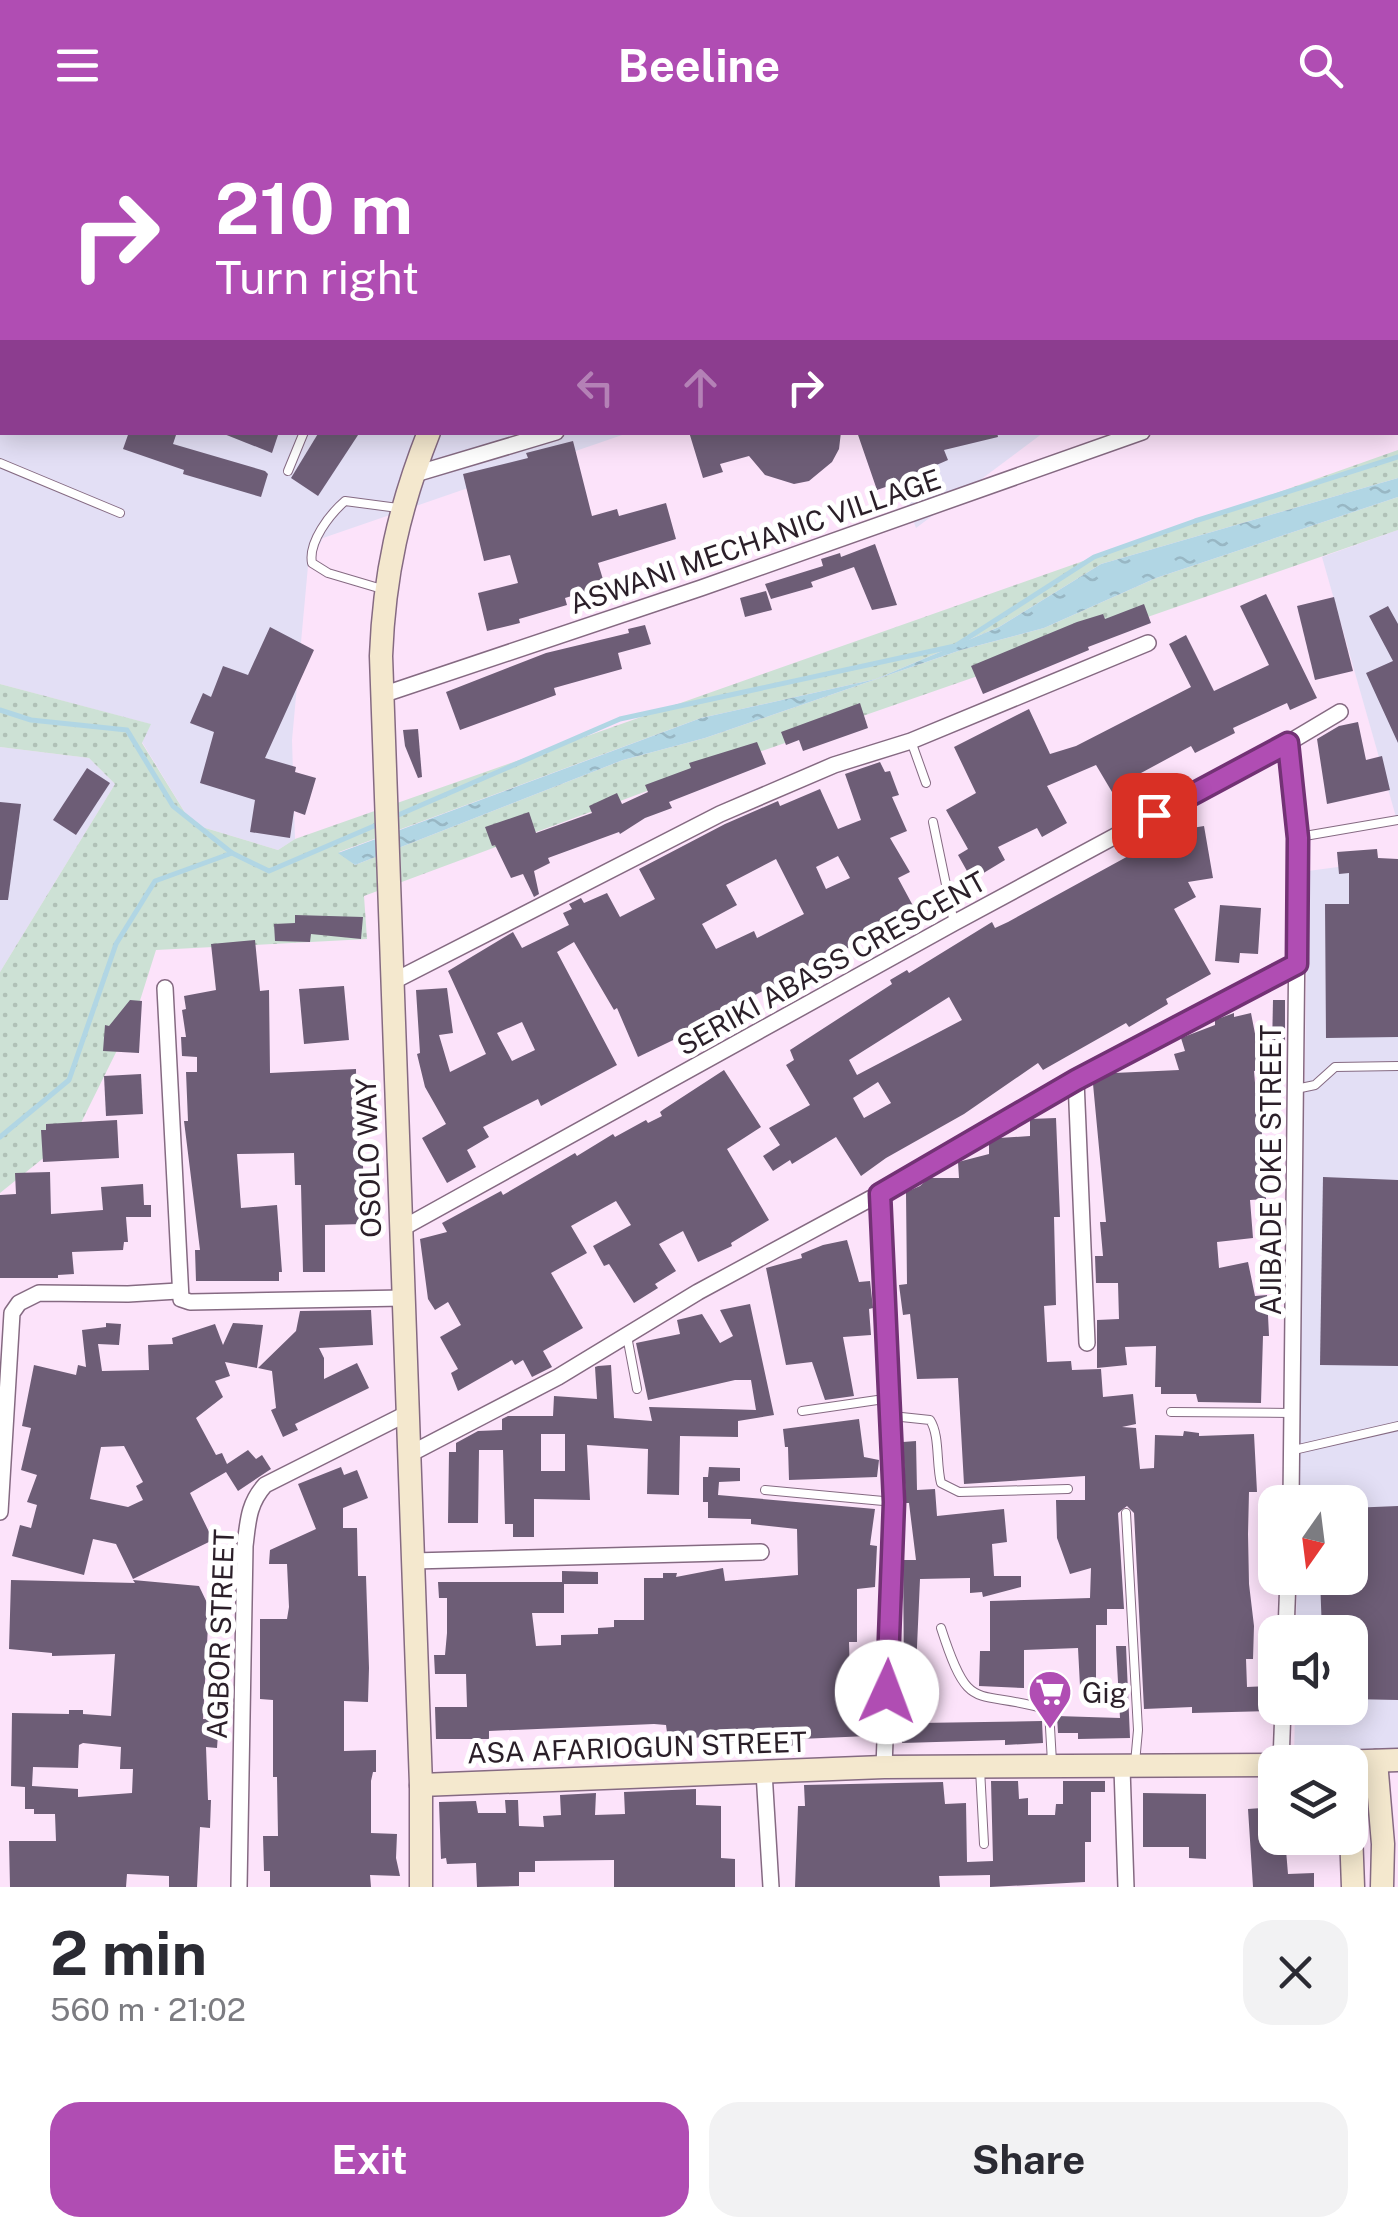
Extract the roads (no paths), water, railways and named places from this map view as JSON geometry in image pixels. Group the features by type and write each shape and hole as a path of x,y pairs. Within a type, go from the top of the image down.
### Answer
{"main road":[{"name":"OSOLO WAY","path":"421,1887 421,1785 382,695 390,550 427,435"},
{"path":"1382,1887 1387,1761"},
{"name":"ASA AFARIOGUN STREET","path":"421,1785 632,1782 884,1768 1258,1765"},
{"path":"1352,1855 1353,1887"}],"street":[{"path":"412,476 546,435"},
{"name":"ASWANI MECHANIC VILLAGE","path":"382,695 701,588 1134,435"},
{"path":"392,982 720,814 834,764 911,741 1148,643"},
{"name":"SERIKI ABASS CRESCENT","path":"401,1229 1340,712"},
{"name":"AJIBADE OKE STREET","path":"1288,743 1298,838 1293,1485"},
{"path":"410,1454 558,1377 698,1292 880,1194 1076,1080 1297,964"},
{"path":"165,988 181,1299 190,1302 404,1298"},
{"path":"1076,1080 1087,1343"},
{"path":"880,1194 894,1502 884,1768"},
{"path":"0,1512 6,1312 39,1293 178,1291"},
{"name":"AGBOR STREET","path":"239,1887 246,1546 254,1497 265,1485 406,1414"},
{"path":"412,1561 761,1552"},
{"path":"1126,1887 1128,1768"},
{"path":"764,1772 771,1887"}],"lane":[{"path":"288,471 303,435"},
{"path":"0,463 120,513"},
{"path":"386,590 328,572 312,563 310,554 332,512 345,502 402,508"},
{"path":"911,741 926,784"},
{"path":"1298,838 1398,820"},
{"path":"933,822 954,923"},
{"path":"1296,1089 1315,1085 1335,1067 1398,1066"},
{"path":"627,1336 638,1389"},
{"path":"802,1411 891,1398"},
{"path":"1172,1412 1293,1413"},
{"path":"892,1416 930,1420 935,1428 942,1483 958,1492 1068,1490"},
{"path":"1294,1450 1398,1426"},
{"path":"764,1490 894,1502"},
{"path":"1126,1512 1138,1730 1128,1768"},
{"path":"941,1628 954,1669 968,1690 986,1699 1049,1710 1052,1766"},
{"path":"980,1766 984,1844"}],"water":[{"path":"1398,478 1398,497 1156,578 1044,628 961,650 705,738 623,760 355,865 338,853 701,718 876,679 999,627 1101,564"}],"waterway":[{"path":"396,816 620,719 955,646 1094,557 1398,457"},
{"path":"0,710 31,720 127,730 173,806 232,853 269,871 381,823"},
{"path":"0,1137 69,1080 116,944 155,881 232,853"}],"place":[{"name":"Gig","path":"1050,1730"}]}
